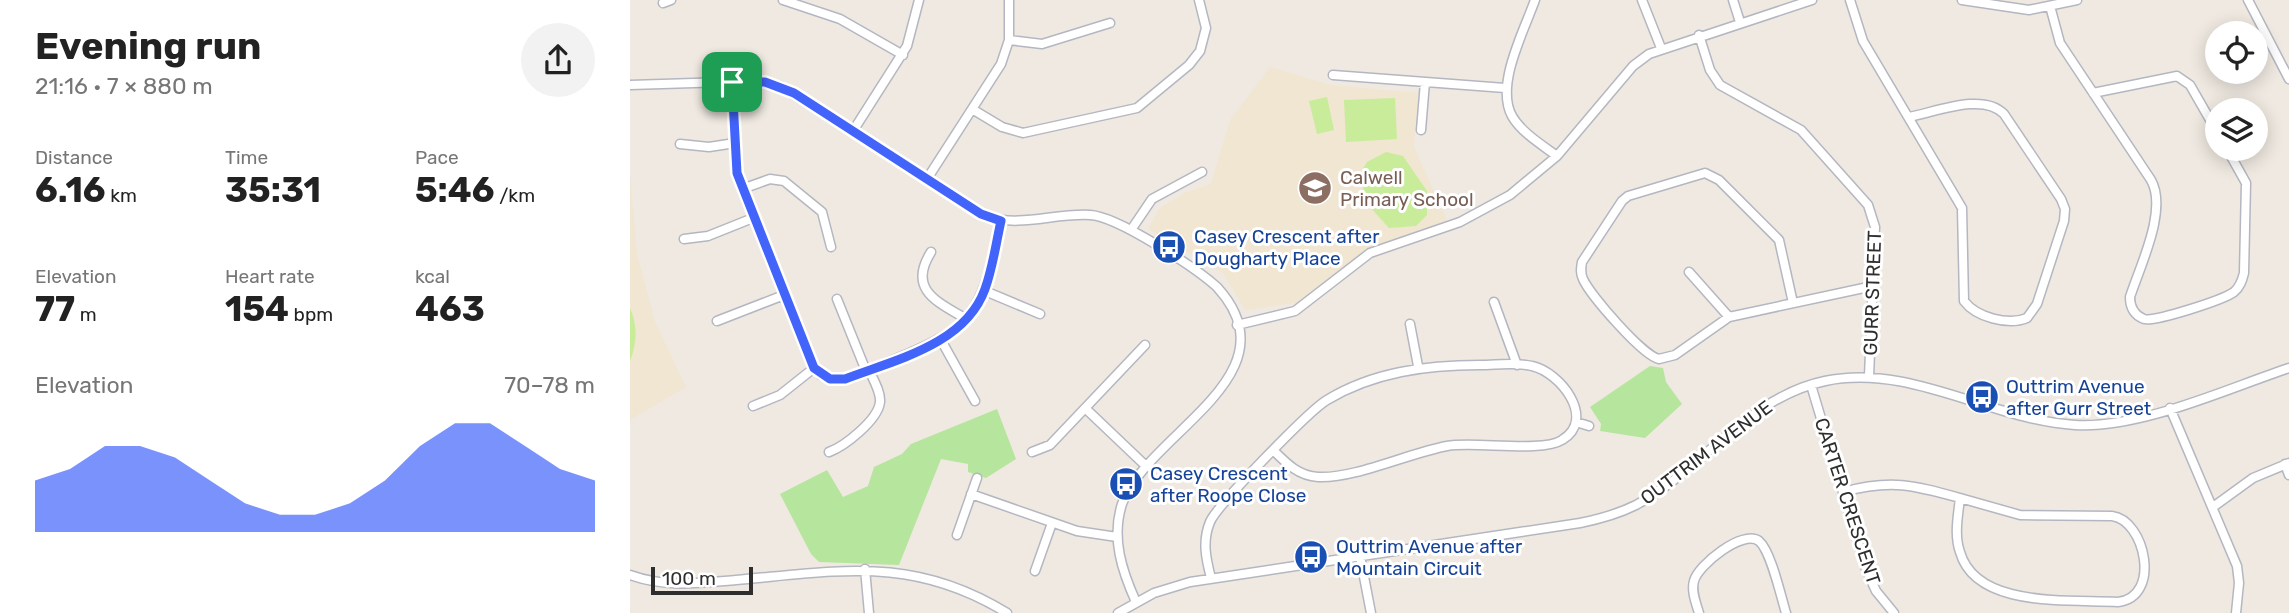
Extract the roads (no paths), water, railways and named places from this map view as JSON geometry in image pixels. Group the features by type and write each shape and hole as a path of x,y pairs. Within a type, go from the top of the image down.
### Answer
{"street":[{"path":"783,0 840,19 903,55"},
{"path":"853,131 903,55 914,29 919,0"},
{"path":"926,179 1001,64 1009,40 1009,0"},
{"path":"972,109 1002,128 1023,133 1138,108 1189,65 1200,51 1206,28 1199,0"},
{"path":"1535,0 1505,88 1507,105 1514,119 1557,156"},
{"path":"1642,0 1661,48"},
{"path":"1733,0 1740,22"},
{"path":"1237,325 1295,311 1370,253 1482,211 1523,185 1557,156 1633,66 1661,48 1812,0"},
{"path":"1850,0 1863,41 1962,208 1964,301 1976,312 2007,321 2027,318 2037,304 2064,220 2065,209 2061,199 2004,114 1995,106 1978,103 1909,117"},
{"path":"1962,0 2016,10 2077,0"},
{"path":"2248,0 2289,79"},
{"path":"2050,6 2060,43 2151,180 2157,195 2156,215 2130,297 2133,310 2140,317 2153,320 2227,296 2240,286 2244,273 2247,191 2234,161"},
{"path":"1009,40 1042,44 1111,23"},
{"name":"GURR STREET","path":"1699,36 1716,80 1801,130 1868,205 1875,227 1869,377"},
{"path":"2279,60 2289,55"},
{"path":"1333,75 1505,88"},
{"path":"2093,93 2177,76 2190,85 2205,111"},
{"path":"630,85 758,81 780,86 981,214 1001,221 1020,222 1089,214 1111,219 1212,282 1227,300 1237,325 1238,354 1227,382 1147,467 1125,498 1117,537 1127,577 1139,601"},
{"path":"732,82 735,144 742,189 814,368 835,380 868,370 941,340 967,320 985,291 1001,221"},
{"path":"1421,130 1425,82"},
{"path":"680,144 735,144"},
{"path":"1131,230 1152,199 1202,172"},
{"path":"1793,303 1779,240 1712,176 1693,174 1622,201 1585,255 1581,270 1587,285 1641,350 1655,359 1668,358 1729,317 1873,286"},
{"path":"742,189 770,179 784,181 822,212 831,247"},
{"path":"684,239 708,236 753,218"},
{"path":"931,252 922,272 926,291 932,298 967,320"},
{"path":"1689,272 1729,317"},
{"path":"985,291 1040,314"},
{"path":"717,321 784,295"},
{"path":"829,452 847,444 878,408 879,395 837,299"},
{"path":"1494,302 1517,365"},
{"path":"1410,324 1418,366"},
{"path":"941,340 975,401"},
{"path":"1032,452 1050,445 1145,345"},
{"path":"1211,579 1205,546 1211,520 1222,504 1274,451 1326,401 1418,366 1534,366 1553,377 1572,399 1576,422 1570,434 1555,444 1446,446 1322,477 1295,470 1274,451"},
{"path":"753,406 780,395 814,368"},
{"name":"OUTTRIM AVENUE","path":"1118,613 1178,585 1580,523 1614,514 1656,493 1760,409 1811,384 1840,378 1869,377 1899,381 2064,424 2121,422 2289,368"},
{"name":"CARTER CRESCENT","path":"1811,384 1872,584 1894,613"},
{"path":"1086,408 1147,467"},
{"path":"2169,408 2237,566 2239,583 2236,613"},
{"path":"1576,422 1589,426"},
{"path":"2213,507 2253,478 2287,463 2289,475"},
{"path":"957,535 977,478"},
{"path":"1843,492 1870,484 1895,482 1960,498 2020,515 2112,516 2124,519 2137,536 2145,576 2143,588 2134,597 2118,602 2013,595 1993,590 1971,573 1961,556 1957,536 1960,498"},
{"path":"971,494 1052,523 1087,533 1117,537"},
{"path":"1035,571 1052,523"},
{"path":"1699,613 1693,588 1697,573 1734,542 1746,537 1756,539 1765,548 1786,613"},
{"path":"1360,556 1371,613"},
{"path":"865,569 869,613"},
{"path":"630,575 654,582 685,585 865,569 931,578 973,594 1007,613"}],"place":[{"name":"Calwell Primary School","path":"1315,188"},
{"name":"Casey Crescent after Dougharty Place","path":"1169,247"},
{"name":"Outtrim Avenue after Gurr Street","path":"1982,397"},
{"name":"Casey Crescent after Roope Close","path":"1126,484"},
{"name":"Outtrim Avenue after Mountain Circuit","path":"1311,557"}]}
